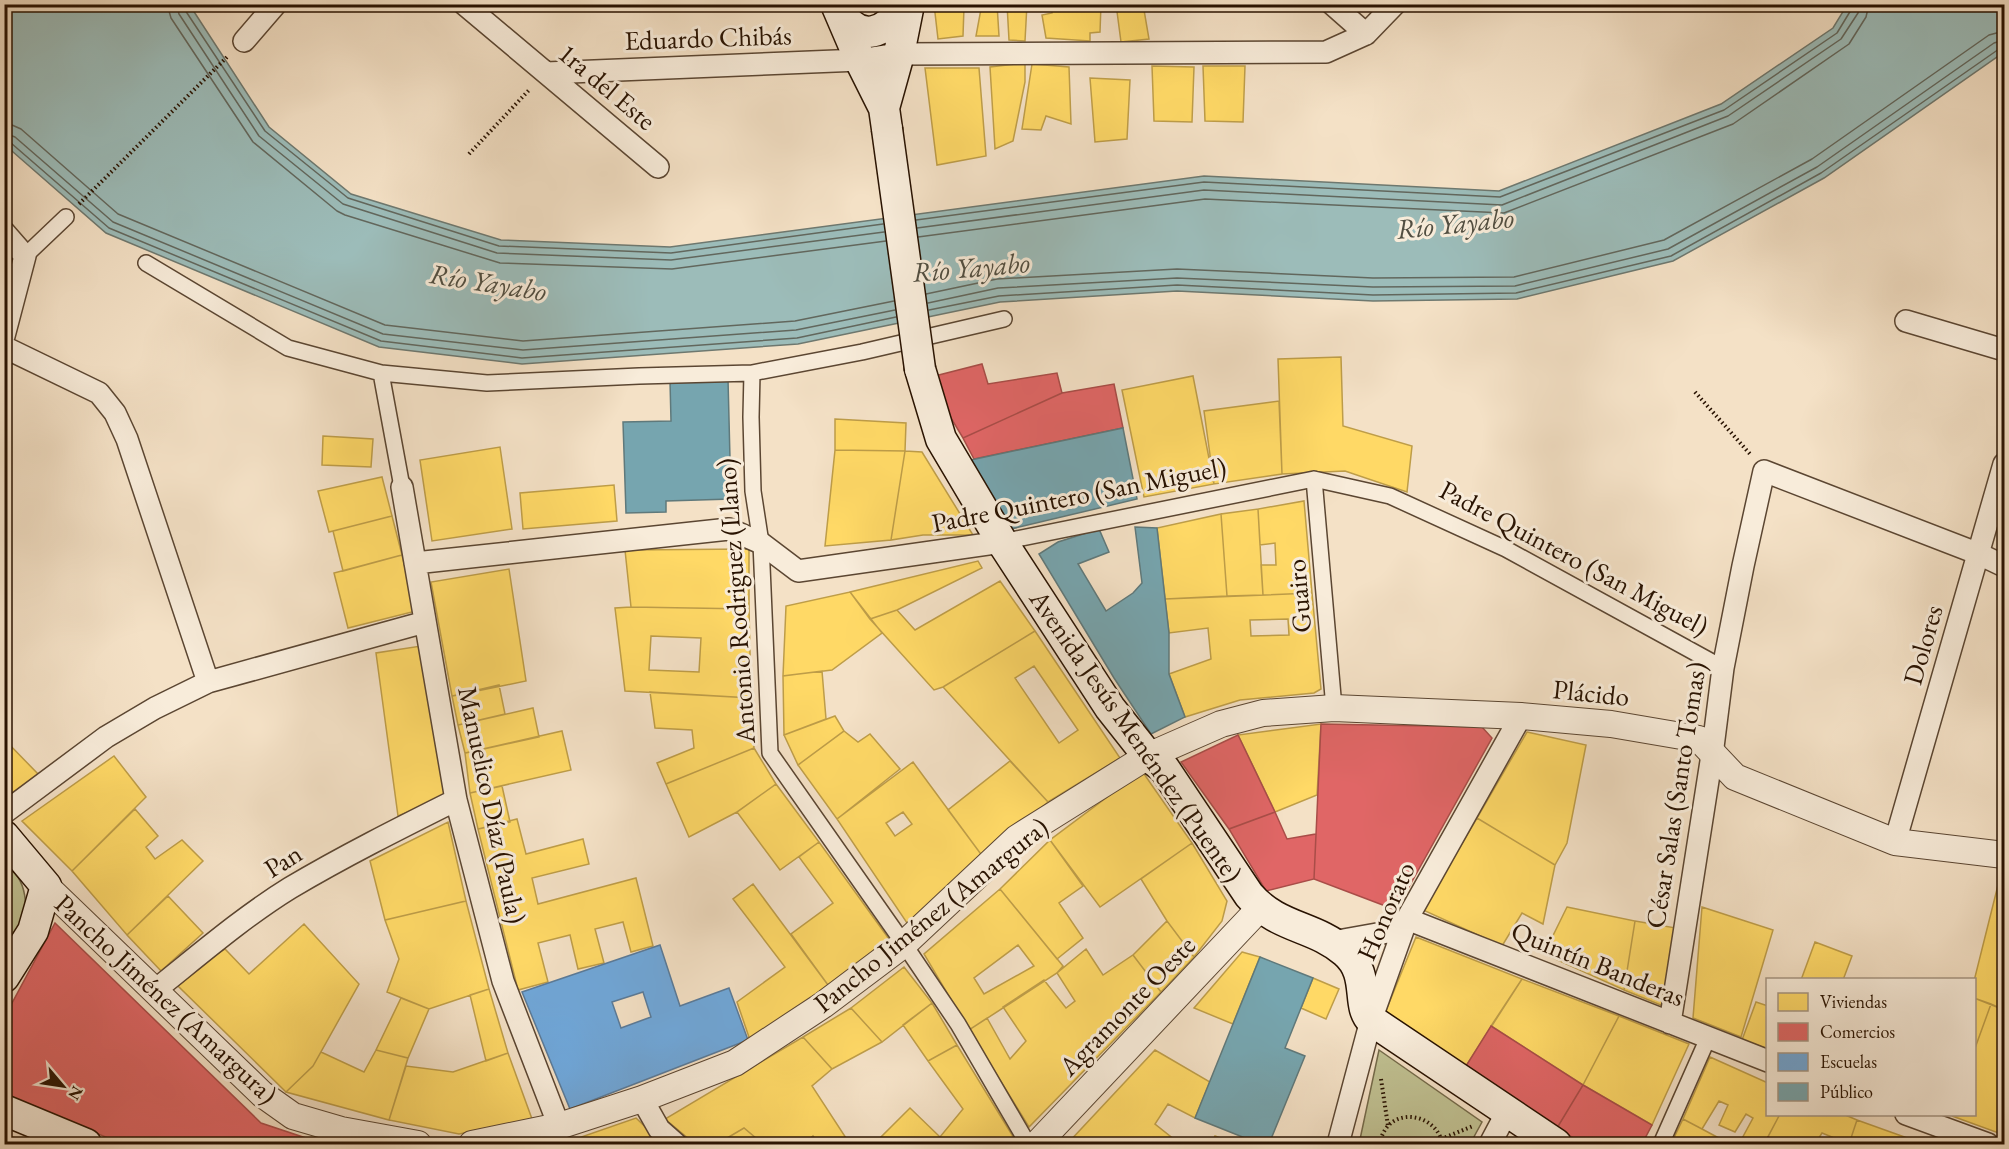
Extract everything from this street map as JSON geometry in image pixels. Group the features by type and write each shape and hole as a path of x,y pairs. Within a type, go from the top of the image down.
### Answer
{"main road":[{"path":"836,4 845,20 855,29 864,32 876,32 884,27 907,4"},
{"path":"836,4 885,118"},
{"path":"885,118 907,4"},
{"name":"Avenida Jesús Menéndez (Puente)","path":"885,118 920,369 941,439 1002,542 1110,708 1148,756 1164,768 1260,908"},
{"name":"Pancho Jiménez (Amargura)","path":"4,836 46,886"},
{"path":"4,976 33,931 46,886"},
{"path":"1260,908 1288,924 1318,934 1345,952 1358,969 1365,1013 1371,1020 1556,1144"},
{"path":"4,1110 86,1144"}],"street":[{"path":"244,41 276,4"},
{"name":"1ra del Este","path":"464,4 658,167"},
{"path":"1332,4 1366,34"},
{"name":"Eduardo Chibás","path":"546,73 860,60 899,54 1326,52 1366,34 1395,4"},
{"path":"4,336 25,256 66,217"},
{"path":"4,232 25,256"},
{"path":"146,263 288,348 381,373 487,383 752,373 862,352 1004,320"},
{"path":"1906,321 2004,350"},
{"path":"4,347 99,393 115,413 127,439 208,682"},
{"path":"381,373 402,488"},
{"name":"Antonio Rodriguez (Llano)","path":"752,373 753,491 761,543 770,753 904,944 957,1024 1028,1144"},
{"name":"Dolores","path":"1895,842 2004,464"},
{"path":"1764,471 1979,554 2004,566"},
{"name":"César Salas (Santo Tomas)","path":"1670,1023 1712,754 1723,668 1764,471"},
{"name":"Padre Quintero (San Miguel)","path":"415,563 729,529 761,543 798,572 1002,542 1314,479 1390,496 1506,549 1723,668"},
{"name":"Guairo","path":"1314,479 1334,708"},
{"name":"Manuelico Díaz (Paula)","path":"402,488 456,800 503,981 559,1126"},
{"path":"4,813 106,737 155,708 208,682 425,622"},
{"name":"Plácido","path":"1148,756 1221,724 1263,713 1334,708 1521,716 1611,724 1699,739 1735,777 1895,842 2004,855"},
{"name":"Honorato","path":"1338,1144 1371,1020 1407,919 1521,716"},
{"name":"Pancho Jiménez (Amargura)","path":"472,1144 559,1126 642,1099 735,1063 823,1005 904,944 1017,838 1148,756"},
{"name":"Pan","path":"154,991 288,889 374,840 456,800"},
{"name":"Pancho Jiménez (Amargura)","path":"46,886 262,1094 293,1116 341,1131 418,1144"},
{"name":"Agramonte Oeste","path":"1037,1144 1260,908"},
{"path":"1332,942 1388,932 1407,919"},
{"name":"Quintín Banderas","path":"1407,919 1766,1061"},
{"path":"1661,1144 1708,1038"},
{"path":"642,1099 659,1129 676,1144"},
{"path":"1490,1144 1507,1112"},
{"path":"1911,1116 1988,1144"}],"path":[{"path":"66,217 244,41"},
{"path":"468,154 546,73"},
{"path":"1695,392 1764,471"},
{"path":"1379,1144 1388,1126 1408,1117 1429,1122 1436,1130 1442,1144"}],"green space":[{"path":"5,866 18,878 25,895 26,905 21,931 5,956"},
{"path":"1379,1050 1482,1122 1470,1144 1359,1144"}],"water":[{"name":"Río Yayabo","path":"189,4 269,127 351,194 501,240 670,247 1204,176 1499,191 1721,104 1833,28 1847,5 2004,5 2004,52 1824,178 1673,261 1517,299 1373,301 1177,291 1000,302 798,344 522,364 379,347 106,233 5,145 5,5"}],"building: Viviendas":[{"path":"934,4 997,4 999,36 976,36 981,9 964,7 963,36 938,39"},
{"path":"1007,4 1027,4 1025,41 1009,40"},
{"path":"1051,4 1101,4 1100,32 1090,33 1090,41 1046,38 1042,15 1052,13"},
{"path":"1116,4 1143,4 1149,39 1121,42"},
{"path":"1025,63 1025,82 1013,141 995,149 990,67"},
{"path":"1032,64 1069,67 1071,124 1046,116 1041,130 1022,129"},
{"path":"1152,66 1194,67 1192,122 1154,121"},
{"path":"1203,66 1245,66 1243,122 1205,121"},
{"path":"925,68 979,68 986,156 937,165"},
{"path":"1090,78 1130,80 1127,139 1095,142"},
{"path":"1341,357 1343,426 1412,446 1407,492 1345,471 1282,474 1278,359"},
{"path":"1193,376 1214,484 1144,497 1122,390"},
{"path":"1279,401 1282,474 1214,484 1204,411"},
{"path":"835,419 906,423 905,451 835,450"},
{"path":"323,436 373,439 371,467 322,465"},
{"path":"500,447 512,529 432,541 420,460"},
{"path":"835,450 905,451 891,540 825,546"},
{"path":"905,451 922,452 973,535 923,535 891,540"},
{"path":"382,477 392,516 329,532 318,491"},
{"path":"614,485 617,521 523,529 520,493"},
{"path":"1304,501 1312,593 1263,595 1261,565 1276,565 1275,543 1260,545 1258,509"},
{"path":"1258,509 1263,595 1227,596 1221,514"},
{"path":"1221,514 1227,596 1165,599 1157,528"},
{"path":"392,516 402,555 343,571 333,531"},
{"path":"749,549 749,609 631,607 625,550"},
{"path":"402,555 416,611 348,628 334,573"},
{"path":"978,561 982,568 897,610 870,619 850,592"},
{"path":"509,569 526,681 452,696 431,582"},
{"path":"1000,581 1035,631 943,687 934,690 870,619 897,610 915,630"},
{"path":"850,592 882,633 832,670 783,676 786,606"},
{"path":"1312,593 1321,689 1314,693 1240,700 1185,717 1169,674 1211,659 1208,628 1169,633 1165,599","holes":["1288,619 1289,635 1251,636 1250,620"]},
{"path":"615,608 749,609 751,698 625,691","holes":["651,636 701,638 699,672 649,670"]},
{"path":"1035,631 1120,758 1048,802 943,687","holes":["1034,666 1078,730 1059,743 1015,678"]},
{"path":"421,646 445,797 398,816 376,653"},
{"path":"822,671 826,719 784,735 783,676"},
{"path":"499,685 505,714 458,725 452,696"},
{"path":"650,692 751,698 754,748 666,784 657,763 694,748 692,730 655,728"},
{"path":"533,708 539,737 465,753 458,725"},
{"path":"835,716 844,731 798,765 784,735"},
{"path":"1321,724 1317,795 1275,812 1238,735"},
{"path":"562,731 571,770 470,793 465,753"},
{"path":"844,731 858,742 870,734 900,769 837,819 798,765"},
{"path":"1527,732 1586,745 1567,843 1555,865 1477,818"},
{"path":"4,739 39,775 4,802"},
{"path":"754,748 776,784 737,812 689,837 666,784"},
{"path":"114,756 146,797 72,871 22,821"},
{"path":"1010,761 1048,802 983,857 948,810"},
{"path":"913,762 983,857 907,923 837,819","holes":["903,812 912,824 895,836 886,823"]},
{"path":"1142,771 1192,843 1100,907 1050,840"},
{"path":"776,784 819,842 780,870 737,812"},
{"path":"502,786 510,822 478,829 470,793"},
{"path":"135,809 158,836 146,847 155,859 182,840 203,861 127,935 72,871"},
{"path":"1477,818 1555,865 1543,924 1522,913 1502,946 1423,910"},
{"path":"517,819 526,854 583,839 589,864 532,878 538,904 636,878 653,946 631,952 623,922 595,929 604,963 578,969 570,935 538,943 548,982 518,990 478,829"},
{"path":"448,822 466,901 385,920 370,861"},
{"path":"1050,840 1083,886 1059,903 1083,938 1057,959 1000,889"},
{"path":"819,842 889,939 828,985 791,934 833,903 799,857"},
{"path":"1192,843 1227,901 1222,921 1194,957 1167,921 1141,879"},
{"path":"1999,881 2004,883 2004,1010 1976,999 1975,978"},
{"path":"753,884 828,985 751,1043 737,1002 785,967 733,899"},
{"path":"1000,889 1063,966 1057,973 969,1030 924,954","holes":["1018,945 1034,966 984,994 974,978"]},
{"path":"168,896 203,933 161,971 127,935"},
{"path":"466,901 489,989 429,1009 387,992 399,959 385,920"},
{"path":"1567,907 1635,921 1624,990 1544,954"},
{"path":"1702,907 1773,930 1741,1037 1693,1018"},
{"path":"1167,921 1194,957 1161,992 1133,955"},
{"path":"1635,921 1676,928 1663,1006 1624,990"},
{"path":"304,924 359,984 313,1066 286,1092 178,986 225,949 249,974"},
{"path":"1416,937 1522,979 1466,1066 1385,1013"},
{"path":"1815,942 1852,956 1844,978 1802,978"},
{"path":"1086,949 1103,975 1133,955 1161,992 1029,1127 969,1030 987,1018 1010,1059 1026,1041 1003,1007 1044,980 1066,1008 1075,1001 1057,973"},
{"path":"1242,952 1260,957 1233,1024 1194,1008"},
{"path":"904,967 932,1003 882,1042 851,1008"},
{"path":"1313,978 1339,989 1326,1019 1301,1008"},
{"path":"1522,979 1619,1016 1583,1085 1491,1026"},
{"path":"489,989 508,1053 486,1061 470,995"},
{"path":"401,998 429,1009 408,1058 376,1050"},
{"path":"1976,999 1991,1004 1976,1045"},
{"path":"1756,1002 1766,1005 1766,1048 1742,1040"},
{"path":"932,1003 957,1045 928,1061 903,1025"},
{"path":"1991,1004 2004,1010 2004,1135 1952,1116 1976,1116 1976,1045"},
{"path":"851,1008 882,1042 832,1069 803,1037"},
{"path":"1619,1016 1689,1044 1652,1125 1583,1085"},
{"path":"803,1037 832,1069 812,1086 846,1138 836,1144 818,1144 813,1136 804,1144 763,1144 744,1128 717,1144 695,1144 665,1119"},
{"path":"957,1045 1017,1143 888,1144 880,1138 910,1108 940,1137 963,1109 928,1061"},
{"path":"376,1050 408,1058 389,1120 286,1092 313,1066 321,1052 364,1072"},
{"path":"1155,1050 1210,1082 1195,1118 1168,1104 1155,1124 1180,1144 1067,1144"},
{"path":"508,1053 532,1119 459,1134 389,1120 406,1066 453,1072"},
{"path":"1710,1057 1766,1082 1766,1116 1779,1116 1764,1144 1739,1144 1753,1118 1746,1114 1735,1132 1719,1125 1728,1105 1719,1101 1702,1129 1683,1119"},
{"path":"1779,1116 1848,1116 1857,1120 1849,1144 1822,1133 1815,1144 1781,1144 1768,1137"},
{"path":"636,1118 663,1144 564,1144 564,1143"},
{"path":"1683,1119 1702,1129 1730,1144 1671,1144"},
{"path":"1857,1120 1924,1144 1849,1144"},
{"path":"744,1128 763,1144 717,1144"},
{"path":"4,1134 33,1144 4,1144"},
{"path":"1215,1136 1237,1144 1211,1144"}],"building: Comercios":[{"path":"982,364 988,384 1057,373 1062,393 963,438 927,378"},
{"path":"1114,384 1123,428 974,459 963,438 1062,393"},
{"path":"1321,724 1482,727 1492,738 1396,910 1314,879"},
{"path":"1238,735 1275,812 1229,829 1181,762"},
{"path":"1275,812 1287,839 1316,834 1314,879 1266,891 1229,829"},
{"path":"55,923 261,1123 324,1144 122,1144 4,1094 4,1018"},
{"path":"1491,1026 1583,1085 1557,1128 1466,1066"},
{"path":"1583,1085 1652,1125 1642,1144 1583,1144 1557,1128"},
{"path":"1768,1137 1781,1144 1764,1144"}],"building: Escuelas":[{"path":"660,945 680,1006 729,988 748,1040 570,1109 522,992","holes":["643,992 651,1017 621,1028 612,1002"]}],"building: Público":[{"path":"728,379 731,499 666,501 666,512 626,513 623,422 671,421 670,381"},
{"path":"1123,428 1137,499 1007,530 966,461"},
{"path":"1135,527 1157,528 1169,633 1169,674 1185,717 1151,734 1114,678 1039,554 1058,542 1099,529 1109,552 1078,564 1106,611 1133,593 1142,583"},
{"path":"1260,957 1313,978 1285,1048 1305,1056 1269,1144 1260,1144 1195,1118"}]}
